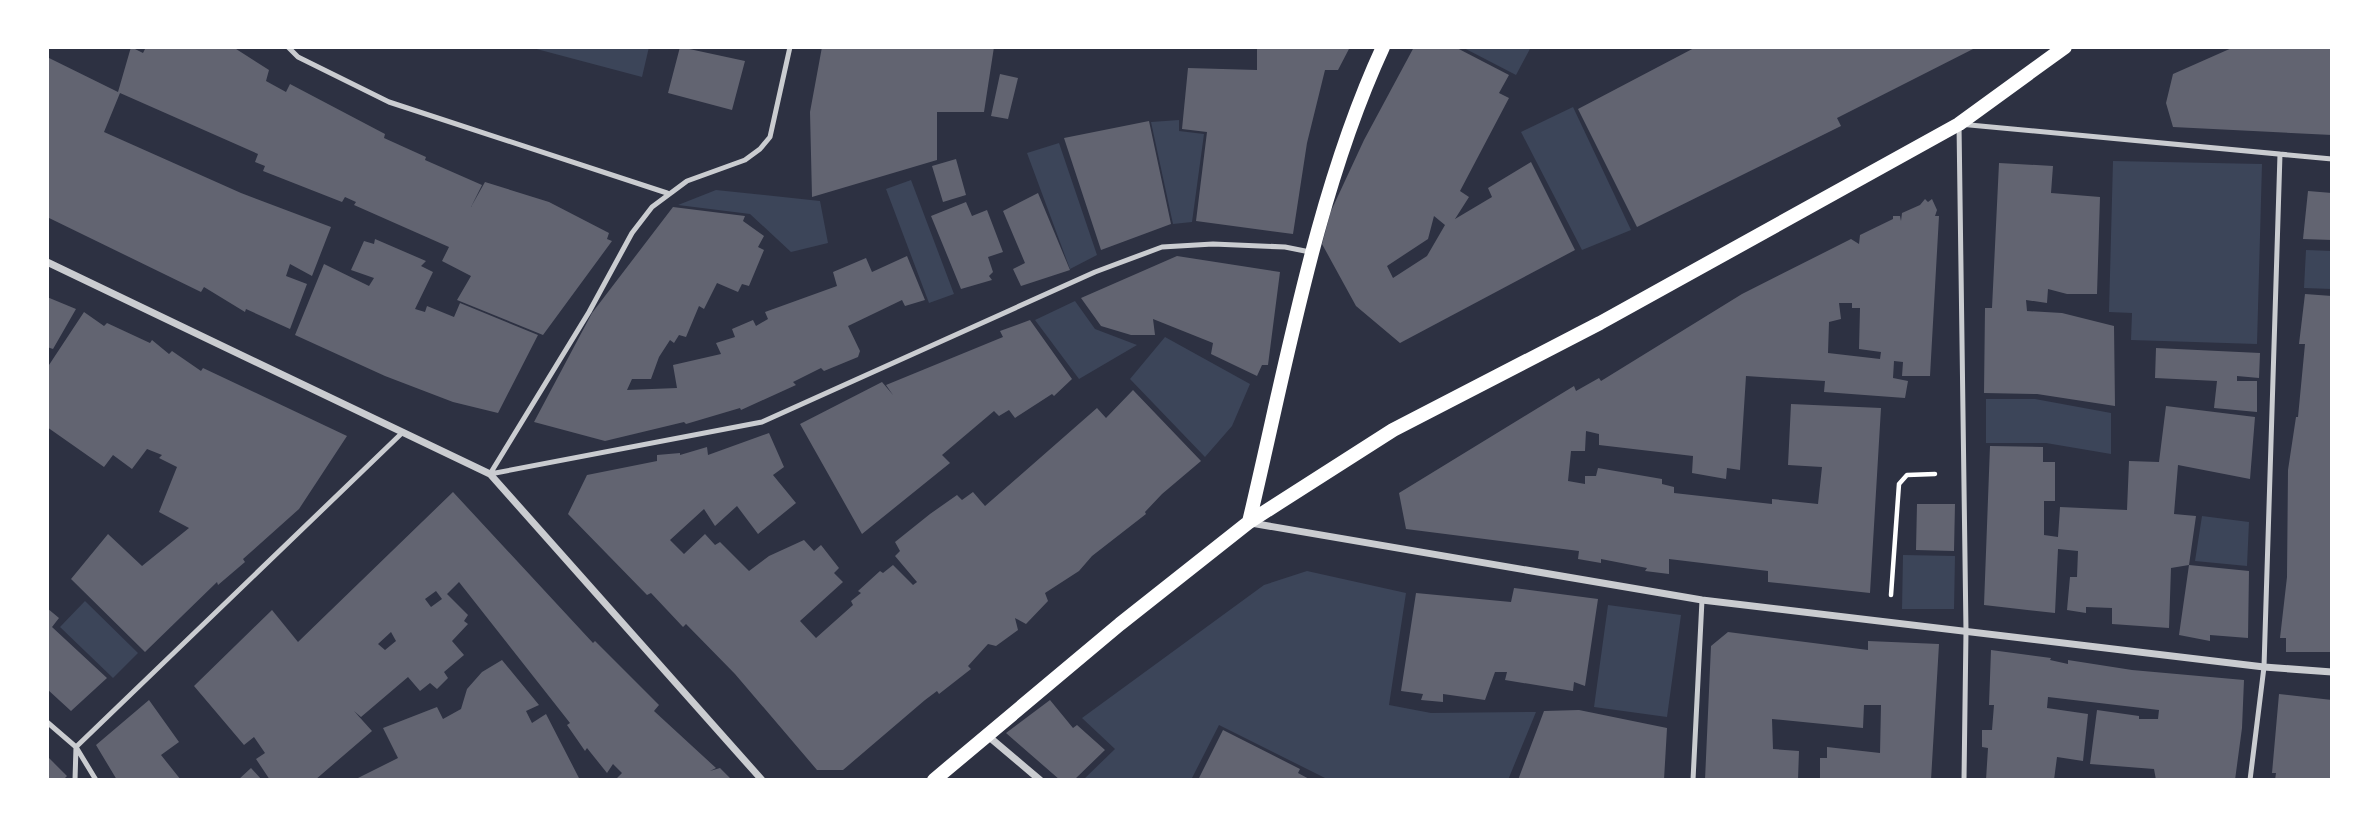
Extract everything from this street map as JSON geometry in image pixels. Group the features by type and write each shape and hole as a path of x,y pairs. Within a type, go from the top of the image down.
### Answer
{"main road":[{"path":"1249,523 1314,253 1362,93 1383,47"},
{"path":"934,780 1120,624 1249,523 1393,430 1600,323 1959,124 2065,47"}],"street":[{"path":"47,262 491,474 762,780"},
{"path":"1249,523 1703,600 2264,667 2332,672"},
{"path":"988,736 1041,780"}],"lane":[{"path":"288,47 298,57 389,102 667,194"},
{"path":"491,474 589,312 632,233 667,194 687,181 745,160 770,137 776,120 790,47"},
{"path":"1964,780 1966,631 1959,124 2332,159"},
{"path":"2250,780 2264,667 2280,154"},
{"path":"491,474 762,422 1083,278 1162,247 1213,244 1285,247 1314,253"},
{"path":"75,780 76,747 403,432"},
{"path":"1693,780 1703,600"},
{"path":"47,722 76,747 96,780"}],"path":[{"path":"1889,622 1899,484 1907,475 1964,472"}],"shaded area":[{"path":"529,47 649,47 642,77"},
{"path":"1462,47 1531,47 1516,75"},
{"path":"1573,107 1631,230 1582,250 1521,132"},
{"path":"1179,120 1179,131 1204,134 1192,222 1173,224 1151,122"},
{"path":"1059,143 1097,255 1070,269 1027,153"},
{"path":"2113,161 2262,164 2257,344 2131,340 2132,313 2109,312"},
{"path":"911,180 954,294 929,303 886,189"},
{"path":"716,190 820,201 828,243 791,252 750,214 678,205"},
{"path":"2306,250 2332,251 2332,289 2304,288"},
{"path":"1075,301 1095,329 1137,345 1079,379 1035,320"},
{"path":"1165,337 1250,384 1232,426 1205,457 1130,379"},
{"path":"1986,399 2035,399 2111,413 2111,454 2046,443 1986,443"},
{"path":"2202,516 2249,522 2247,566 2195,561"},
{"path":"1903,555 1955,556 1954,609 1902,609"},
{"path":"1307,571 1406,593 1389,705 1431,713 1536,712 1508,780 1329,780 1219,725 1191,780 1083,780 1115,749 1082,718 1264,585"},
{"path":"85,601 138,653 113,678 60,627"},
{"path":"1608,605 1681,615 1667,717 1594,707"}],"building":[{"path":"131,47 143,53 146,47 233,47 269,70 266,81 286,92 290,84 385,134 384,138 426,157 425,160 482,185 471,207 485,182 549,202 609,233 607,239 612,241 543,335 457,300 471,276 442,261 449,247 354,205 356,202 345,197 342,202 263,171 265,166 255,162 258,154 120,93 104,132 241,193 331,227 312,276 290,264 286,276 307,284 290,329 246,309 245,312 204,287 201,292 47,217 47,57 118,92"},
{"path":"680,47 745,61 732,110 668,93"},
{"path":"822,47 994,47 984,112 937,112 937,160 812,197 810,112"},
{"path":"1257,47 1350,47 1338,70 1325,70 1307,143 1293,234 1196,221 1207,132 1182,129 1188,68 1257,70"},
{"path":"1414,47 1455,47 1509,75 1499,93 1509,98 1460,191 1469,197 1455,219 1492,197 1488,188 1531,162 1575,250 1400,343 1356,306 1322,244 1331,211 1364,140","holes":["1434,216 1445,225 1427,256 1393,278 1387,266 1428,239"]},
{"path":"1696,47 1977,47 1837,118 1841,126 1637,227 1578,109"},
{"path":"2234,47 2332,47 2332,135 2173,127 2166,103 2173,74"},
{"path":"1000,74 1018,78 1008,119 991,116"},
{"path":"1149,121 1171,224 1101,250 1064,138"},
{"path":"956,159 966,195 943,202 932,166"},
{"path":"1999,163 2053,166 2051,193 2100,197 2097,294 2067,294 2048,289 2047,303 2026,300 2027,311 2062,313 2114,326 2115,406 2037,394 1984,393 1985,308 1992,308"},
{"path":"2308,191 2332,193 2332,240 2303,239"},
{"path":"1038,193 1070,270 1021,286 1013,269 1025,263 1003,211"},
{"path":"1925,199 1928,202 1932,199 1937,210 1935,216 1939,216 1930,376 1902,376 1903,362 1894,361 1893,378 1908,381 1905,398 1824,392 1825,381 1746,376 1740,470 1727,468 1726,479 1692,473 1693,456 1599,445 1599,434 1586,431 1585,451 1571,451 1568,481 1585,484 1585,476 1596,476 1598,468 1662,479 1662,484 1674,487 1674,493 1772,504 1772,499 1818,504 1822,467 1788,465 1791,404 1881,408 1870,593 1768,582 1768,571 1669,559 1669,574 1645,571 1647,568 1601,559 1601,563 1578,559 1579,551 1406,529 1399,493 1574,386 1576,391 1599,378 1601,381 1742,294 1851,239 1859,244 1860,235 1893,219 1893,216 1900,216 1901,221 1902,213 1920,205","holes":["1839,303 1852,303 1852,308 1860,308 1859,349 1881,352 1880,359 1828,353 1829,322 1841,319"]},
{"path":"966,202 972,216 987,210 1003,252 988,257 993,272 989,276 992,280 961,289 931,216"},
{"path":"673,207 745,216 743,221 764,236 758,247 764,250 749,286 742,284 738,292 717,283 704,309 699,306 686,337 679,335 674,343 670,340 659,357 651,379 632,379 627,390 677,388 673,365 721,354 716,343 735,337 732,329 753,320 756,326 768,319 765,312 837,286 833,272 866,258 872,272 907,256 925,300 905,306 902,300 848,326 860,351 858,357 824,371 821,368 793,382 796,385 741,410 740,408 686,424 684,422 605,441 534,422 592,313"},
{"path":"375,239 426,261 421,266 433,272 415,309 425,312 427,306 454,317 460,303 538,335 498,413 453,402 385,376 295,335 324,264 369,286 374,278 351,270 364,241 374,244"},
{"path":"1177,256 1280,272 1268,365 1262,365 1257,376 1211,354 1213,343 1153,319 1155,335 1131,335 1101,326 1081,298"},
{"path":"2305,294 2332,296 2332,652 2286,652 2286,638 2280,638 2287,577 2288,470 2298,417 2305,344 2299,344"},
{"path":"47,297 76,309 53,349 47,347"},
{"path":"84,312 104,326 107,323 150,343 152,340 169,354 172,351 201,371 203,368 347,436 299,509 243,559 245,562 218,585 217,582 145,652 71,579 108,534 142,566 189,528 159,512 177,467 159,458 162,455 147,449 132,469 113,455 104,467 47,427 47,368"},
{"path":"1030,320 1072,379 1054,396 1052,394 1015,418 1009,410 999,416 994,411 942,455 950,463 862,534 800,424 882,382 893,395 886,385 1003,337 1000,331"},
{"path":"2156,348 2260,353 2259,378 2237,376 2237,381 2257,381 2257,412 2214,408 2217,381 2155,378"},
{"path":"1133,390 1201,461 1162,494 1146,514 1092,556 1079,571 1045,593 1048,601 1026,624 1015,618 1018,630 996,646 988,644 968,666 971,669 939,694 937,691 925,700 843,770 817,770 735,674 686,624 683,627 651,593 647,595 568,514 587,475 657,461 657,455 680,455 707,447 708,455 769,433 784,467 773,475 796,503 758,534 737,506 715,526 704,509 670,540 684,554 705,534 715,545 720,542 749,571 769,556 804,540 814,551 821,545 839,568 834,573 843,582 800,621 816,638 853,605 851,601 861,593 858,591 880,571 883,573 893,565 913,585 917,582 895,556 900,551 895,542 930,514 957,495 962,500 973,492 985,506 1097,408 1106,418"},
{"path":"2166,406 2255,417 2250,479 2178,465 2174,514 2196,516 2189,565 2171,568 2169,628 2112,624 2112,608 2086,607 2086,613 2067,610 2070,577 2077,577 2078,551 2058,549 2055,613 1984,605 1990,446 2043,447 2043,462 2055,462 2055,501 2044,501 2044,535 2058,537 2060,507 2127,510 2129,461 2159,462"},
{"path":"453,492 593,643 595,641 659,705 654,711 716,768 710,771 720,768 732,780 615,780 622,773 613,764 607,773 587,748 585,751 567,725 570,723 459,582 447,594 468,615 464,621 468,624 452,641 464,655 444,672 448,678 437,689 430,683 420,691 408,677 361,717 354,711 372,731 315,780 270,780 256,759 265,753 254,737 244,745 194,686 272,610 298,642","holes":["436,591 442,599 431,607 425,599","391,632 396,641 385,650 378,644"]},
{"path":"1917,504 1955,504 1954,551 1916,550"},
{"path":"2189,565 2249,571 2248,638 2210,635 2210,641 2179,635"},
{"path":"1514,588 1598,599 1585,686 1574,682 1573,691 1505,680 1507,672 1495,672 1485,700 1443,694 1443,702 1421,700 1423,694 1401,691 1416,593 1511,602"},
{"path":"47,608 59,618 52,627 107,678 71,711 47,689"},
{"path":"1728,632 1868,650 1868,641 1939,644 1931,780 1820,780 1820,758 1827,758 1827,747 1880,753 1881,705 1864,705 1863,728 1772,719 1773,749 1799,751 1798,780 1705,780 1711,646"},
{"path":"1991,650 2051,658 2050,660 2068,664 2068,660 2132,670 2244,680 2242,728 2235,780 2156,780 2154,769 2090,764 2097,710 2139,716 2139,719 2158,719 2159,710 2048,697 2047,708 2088,714 2083,761 2057,757 2054,780 1986,780 1988,748 1982,747 1982,730 1992,730 1994,705 1989,705"},
{"path":"502,660 539,705 526,711 532,723 546,714 580,780 354,780 398,758 383,728 437,707 443,719 461,709 467,689 482,672"},
{"path":"2279,694 2332,700 2331,780 2275,780 2276,773 2272,773"},
{"path":"149,700 179,742 161,755 181,780 117,780 96,745"},
{"path":"1050,700 1073,728 1077,725 1105,750 1074,780 1060,780 1006,733"},
{"path":"1579,710 1667,728 1664,780 1518,780 1544,711"},
{"path":"1223,730 1300,769 1298,773 1311,780 1198,780"},
{"path":"47,756 67,776 63,780 47,780"},
{"path":"251,768 262,780 238,780"}]}
